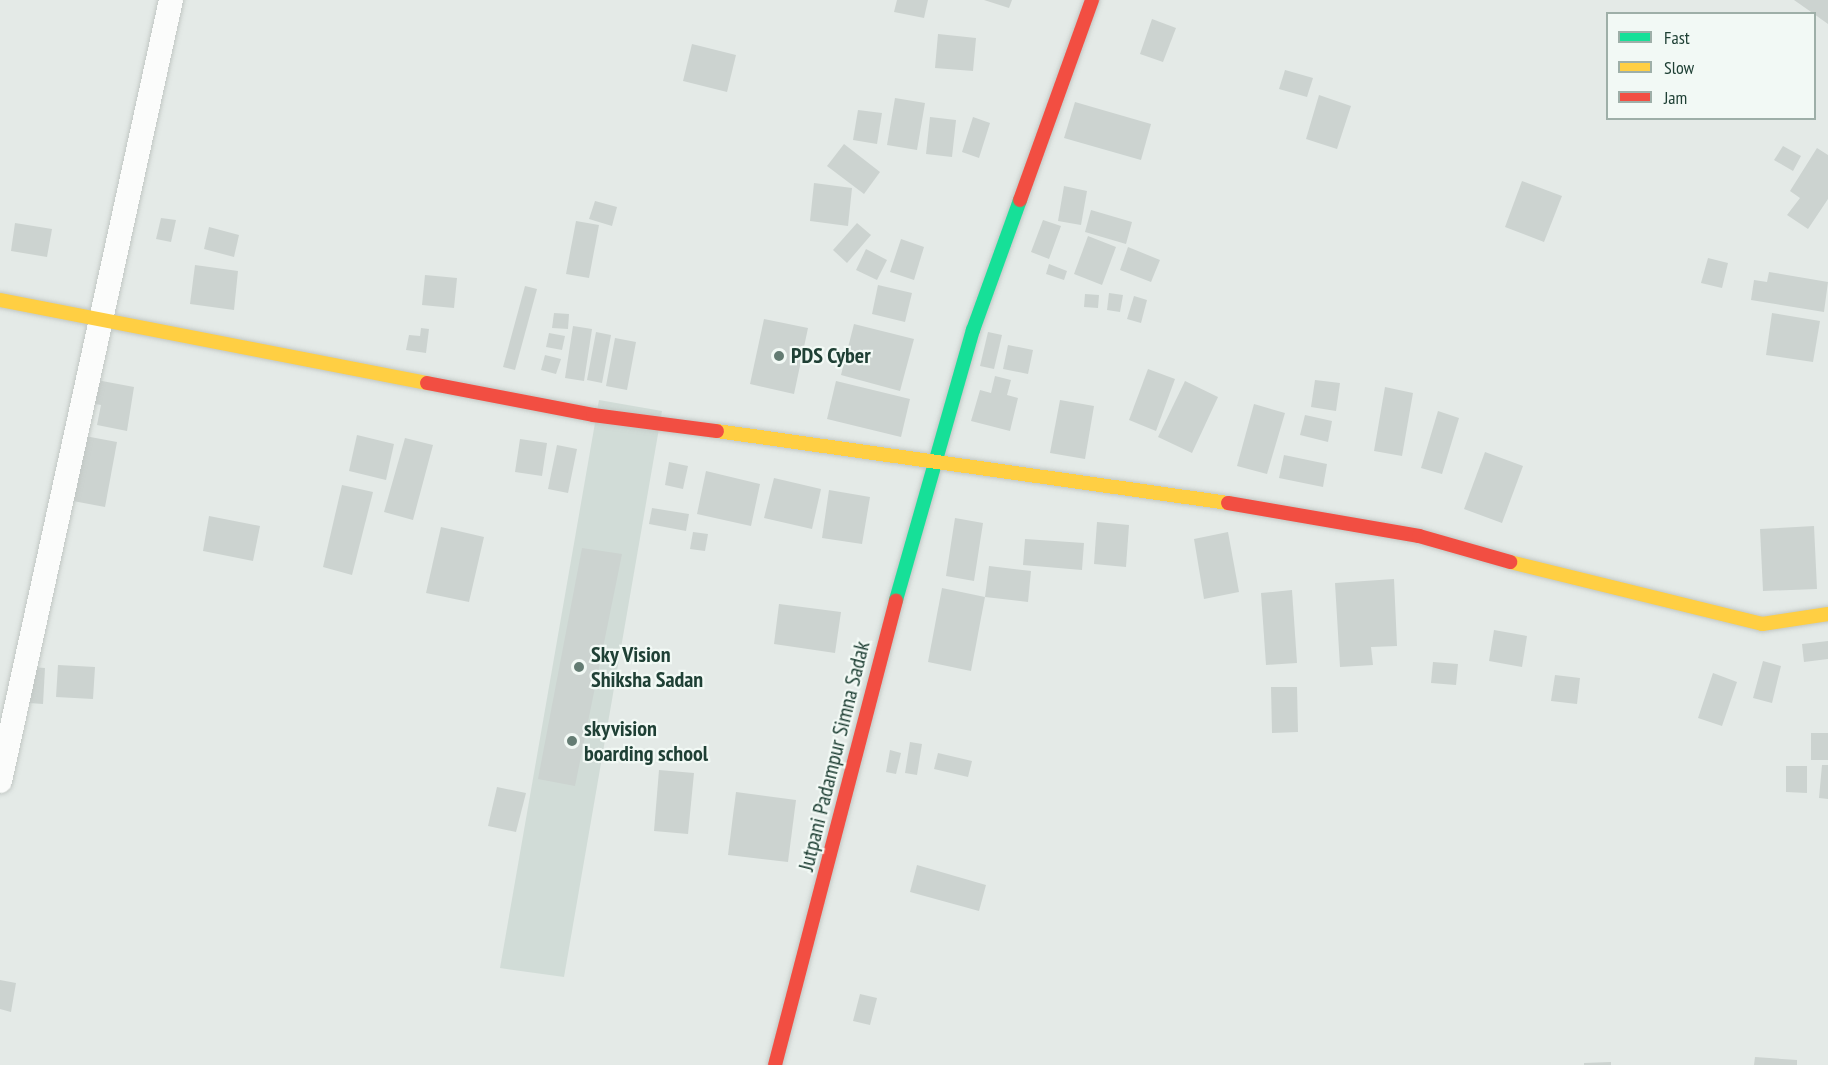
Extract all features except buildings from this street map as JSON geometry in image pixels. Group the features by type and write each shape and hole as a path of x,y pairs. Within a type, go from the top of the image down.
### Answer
{"street":[{"path":"0,781 98,315 171,0"},
{"name":"Jutpani Padampur Simna Sadak","path":"775,1065 908,552 938,459 973,330 1092,0"},
{"path":"0,300 98,315 593,415 938,459 1213,498 1419,536 1583,583 1762,624 1828,614"}],"shaded area":[{"name":"skyvision boarding school","path":"599,400 662,411 564,977 500,968"}],"traffic: fast":[{"path":"896,600 973,330 1020,200"}],"traffic: slow":[{"path":"0,300 427,383"},
{"path":"717,431 1228,503"},
{"path":"1510,562 1762,624 1828,614"}],"traffic: jam":[{"path":"1020,200 1092,0"},
{"path":"427,383 593,415 717,431"},
{"path":"1228,503 1419,536 1510,562"},
{"path":"775,1065 896,600"}],"place":[{"name":"PDS Cyber","path":"779,356"},
{"name":"Sky Vision Shiksha Sadan","path":"579,667"},
{"name":"skyvision boarding school","path":"572,741"}]}
